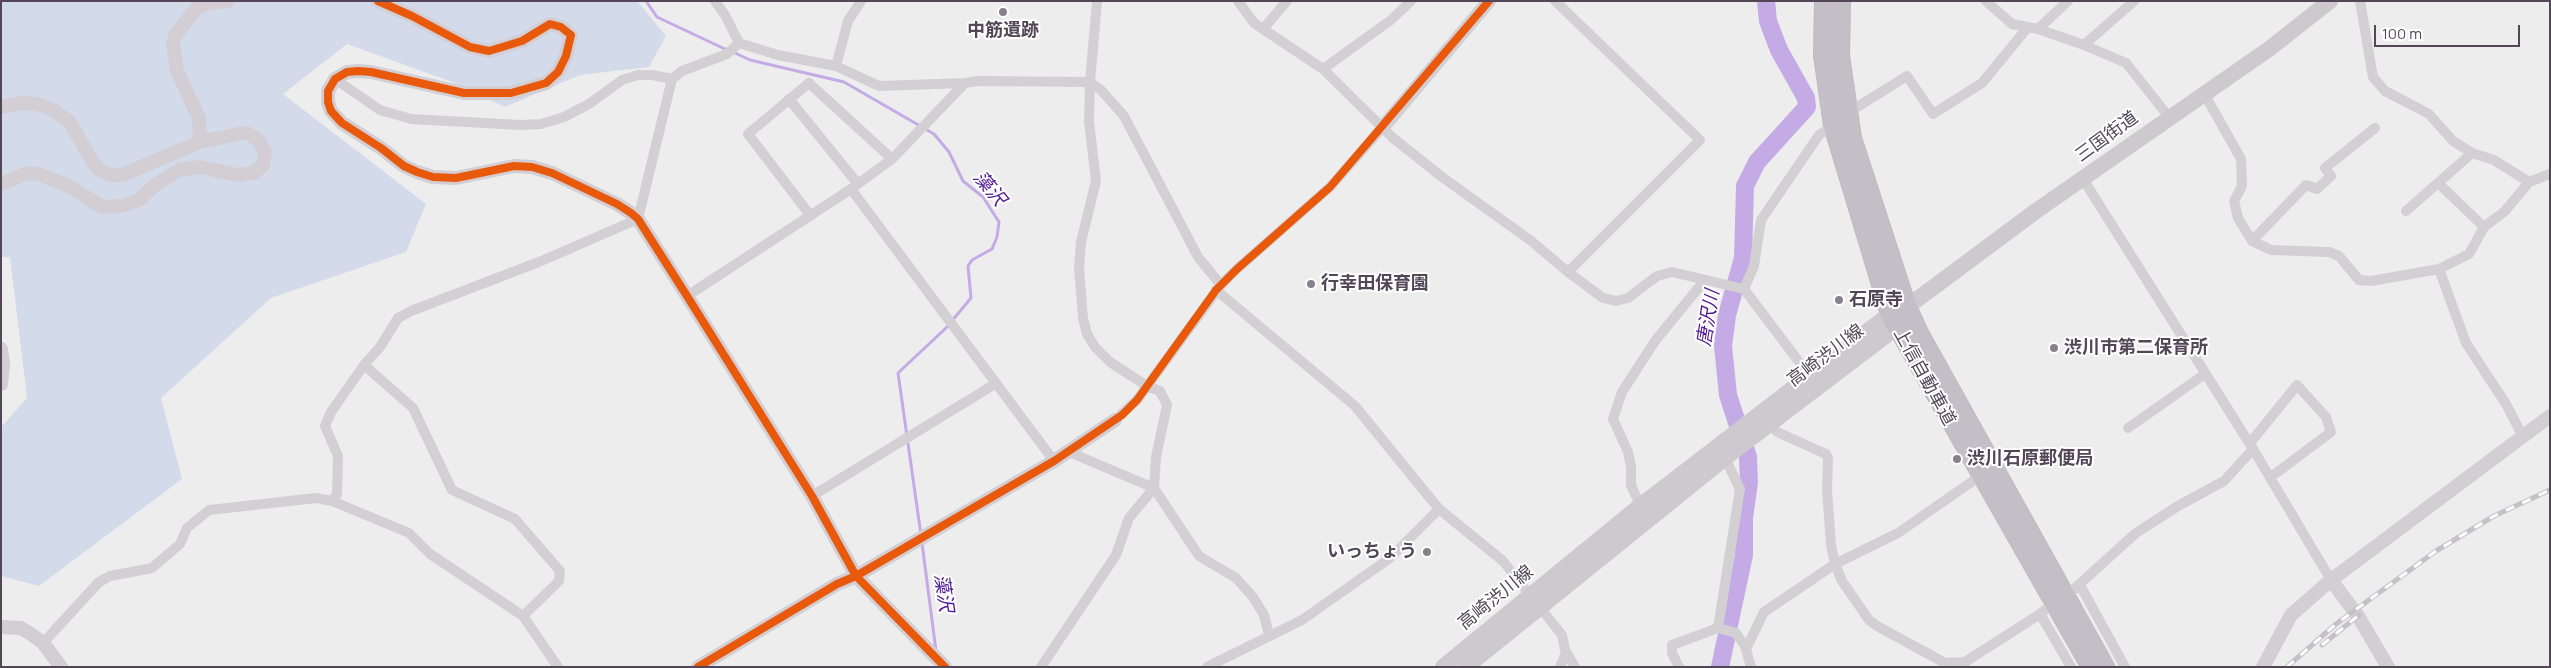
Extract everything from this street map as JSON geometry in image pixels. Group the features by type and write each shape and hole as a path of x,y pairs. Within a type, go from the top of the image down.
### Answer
{"highway":[{"name":"上信自動車道","path":"1824,1 1823,55 1833,125 1898,316 1980,476 2105,667"},
{"name":"上信自動車道","path":"1841,1 1840,56 1848,113 1877,219 1898,316 1923,341 2060,600 2091,667"}],"main road":[{"name":"三国街道","path":"1898,316 2036,211 2268,50 2330,1"},
{"name":"高崎渋川線","path":"1443,667 1646,522 1810,375 1898,316"},
{"name":"高崎渋川線","path":"1748,431 1770,424 1898,316"},
{"name":"高崎渋川線","path":"1466,667 1535,601 1640,506 1729,449"}],"street":[{"path":"200,142 199,118 177,71 173,43 176,34 197,8 210,3 228,1"},
{"path":"378,1 412,16 470,47 489,51 522,41 550,24 561,27 571,35 566,56 558,72 546,83 510,93 464,93 371,72 347,72 334,78 328,91 331,111 349,128 417,172 433,177 456,178 514,166 532,167 552,173 617,204 638,220 812,496 856,576 945,667"},
{"path":"715,1 725,15 739,43 778,55 836,66 879,86 978,81 1090,82 1101,90 1124,116 1198,257 1219,288 1354,406 1439,509 1503,561 1562,635 1566,653 1575,667"},
{"path":"836,66 848,21 861,1"},
{"path":"1041,667 1116,555 1130,518 1154,488 1156,457 1167,405 1160,391 1147,386 1110,362 1095,347 1083,318 1079,268 1081,242 1096,181 1089,121 1090,82 1097,1"},
{"path":"1238,1 1254,23 1323,69 1393,138 1442,177 1530,240 1603,298 1616,301 1628,298 1663,273 1672,272 1744,289 1810,375"},
{"path":"1263,29 1287,1"},
{"path":"1323,69 1392,20 1411,1"},
{"path":"701,666 837,584 856,576 1054,461 1116,420 1137,400 1219,288 1237,269 1330,187 1489,1"},
{"path":"1555,1 1700,140 1568,272"},
{"path":"1986,1 2012,24 2033,28 2084,45 2126,63 2169,117"},
{"path":"1744,289 1754,266 1761,220 1819,135 1848,113 1907,76 1933,114 1982,83 2033,28 2068,1"},
{"path":"2084,45 2134,1"},
{"path":"2360,1 2373,77 2385,91 2429,114 2453,141 2472,153 2494,160 2529,182"},
{"path":"638,220 672,79 682,70 727,54 739,43"},
{"path":"334,78 380,110 411,120 521,125 541,124 564,118 589,104 622,80 638,74 672,79"},
{"path":"810,215 748,134 809,82 892,159"},
{"path":"687,296 892,159 966,83"},
{"path":"2205,95 2241,159 2242,186 2234,200 2238,218 2252,241 2271,250 2330,252 2339,256 2359,280 2371,281 2439,269 2469,254 2477,243 2484,227 2505,211 2529,182 2550,174"},
{"path":"789,99 854,186 995,384 1054,461"},
{"path":"1,107 22,103 37,104 53,110 68,120 94,164 101,171 110,174 122,175 200,142 243,133 249,134 262,145 265,153 263,165 259,170 247,175 200,168 179,170 155,185 139,200 122,206 102,207 67,185 38,174 28,173 1,184"},
{"path":"2252,241 2306,185 2317,189 2331,176 2325,168 2375,128"},
{"path":"2406,211 2472,153"},
{"path":"2083,179 2251,446 2331,580 2358,616 2388,667"},
{"path":"2438,183 2484,227"},
{"path":"332,501 337,494 338,456 325,426 364,365 380,347 398,318 410,311 539,262 638,220"},
{"path":"2439,269 2466,343 2506,404 2522,435"},
{"path":"1646,522 1631,485 1631,467 1628,452 1613,418 1622,392 1650,348 1704,281"},
{"path":"1,349 4,364 1,384"},
{"path":"364,365 413,408 452,490 515,519 560,571 559,581 522,616"},
{"path":"2128,428 2205,374"},
{"path":"812,496 995,384"},
{"path":"1770,424 1777,432 1826,454 1828,458 1827,490 1831,545 1835,564 1850,595 1869,620 1876,626 1945,663 1966,664 2060,600 2136,533 2178,506 2224,481 2297,386 2326,417 2331,432 2270,477"},
{"path":"2263,667 2291,615 2331,580 2522,435 2550,416"},
{"path":"1718,628 1740,489 1729,449"},
{"path":"1069,452 1154,488 1199,556 1236,578 1253,596 1264,616 1269,635"},
{"path":"1746,649 1764,612 1835,564 1898,533 1980,476"},
{"path":"43,643 99,582 110,576 152,568 180,544 187,528 210,510 316,498 332,501 409,533 430,554 522,616 558,667"},
{"path":"1207,667 1302,620 1390,558 1439,509"},
{"path":"2060,600 2071,667"},
{"path":"2060,600 2124,667"},
{"path":"1,627 20,628 43,643 61,667"},
{"path":"1679,667 1672,654 1672,645 1718,628 1736,633 1746,649 1750,667"},
{"path":"1560,667 1566,653"}],"shaded area":[{"path":"1,1 637,1 666,36 649,67 580,75 505,107 452,82 347,44 283,94 426,204 406,252 271,298 161,398 182,479 39,586 1,576 1,427 27,398 10,257 1,257"}],"waterway":[{"name":"藻沢","path":"646,1 657,17 727,50"},
{"name":"唐沢川","path":"1720,667 1744,555 1744,518 1749,482 1748,457 1728,395 1723,346 1727,315 1743,258 1745,186 1757,162 1807,107 1806,98 1779,50 1768,21 1766,1"},
{"name":"藻沢","path":"733,52 750,60 844,82 934,134 949,152 963,181 983,197 999,222 997,237 992,249 972,260 968,266 971,298 946,328 898,373 921,535"},
{"name":"藻沢","path":"922,543 936,651"}],"railway":[{"path":"2287,667 2336,624 2436,551 2494,516 2550,490"},
{"path":"2322,645 2359,615"}],"cycle path":[{"path":"378,1 412,16 470,47 489,51 522,41 550,24 561,27 571,35 566,56 558,72 546,83 511,93 464,93 371,72 358,71 347,72 335,79 328,91 328,102 331,111 342,123 381,148 404,166 417,172 433,177 456,178 514,166 532,167 552,173 617,204 638,219 812,496 856,576 945,667"},
{"path":"698,667 837,584 856,576 1054,461 1122,415 1137,400 1216,290 1237,269 1330,187 1489,1"}],"place":[{"name":"中筋遺跡","path":"1003,12"},
{"name":"行幸田保育園","path":"1311,284"},
{"name":"石原寺","path":"1839,300"},
{"name":"渋川市第二保育所","path":"2054,348"},
{"name":"渋川石原郵便局","path":"1957,459"},
{"name":"いっちょう","path":"1427,552"}]}
